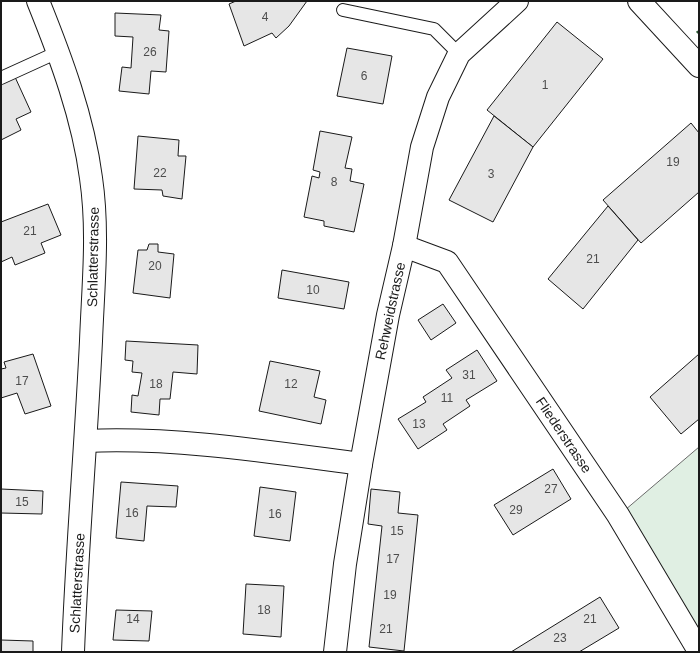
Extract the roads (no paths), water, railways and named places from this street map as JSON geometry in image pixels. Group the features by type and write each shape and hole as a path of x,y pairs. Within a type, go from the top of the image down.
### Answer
{"street":[{"name":"Schlatterstrasse","path":"38,1 58,52 82,128 93,193 96,240 86,442 73,652"},
{"name":"Rehweidstrasse","path":"336,652 345,564 361,464 388,315 404,246 422,147 438,97 459,54 517,1"},
{"path":"639,1 699,66"},
{"name":"Fliederstrasse","path":"404,246 447,262 618,516 695,649"},
{"path":"86,442 115,440 224,446 361,464"}],"lane":[{"path":"343,10 434,29 459,54"},
{"path":"1,78 58,52"}]}
